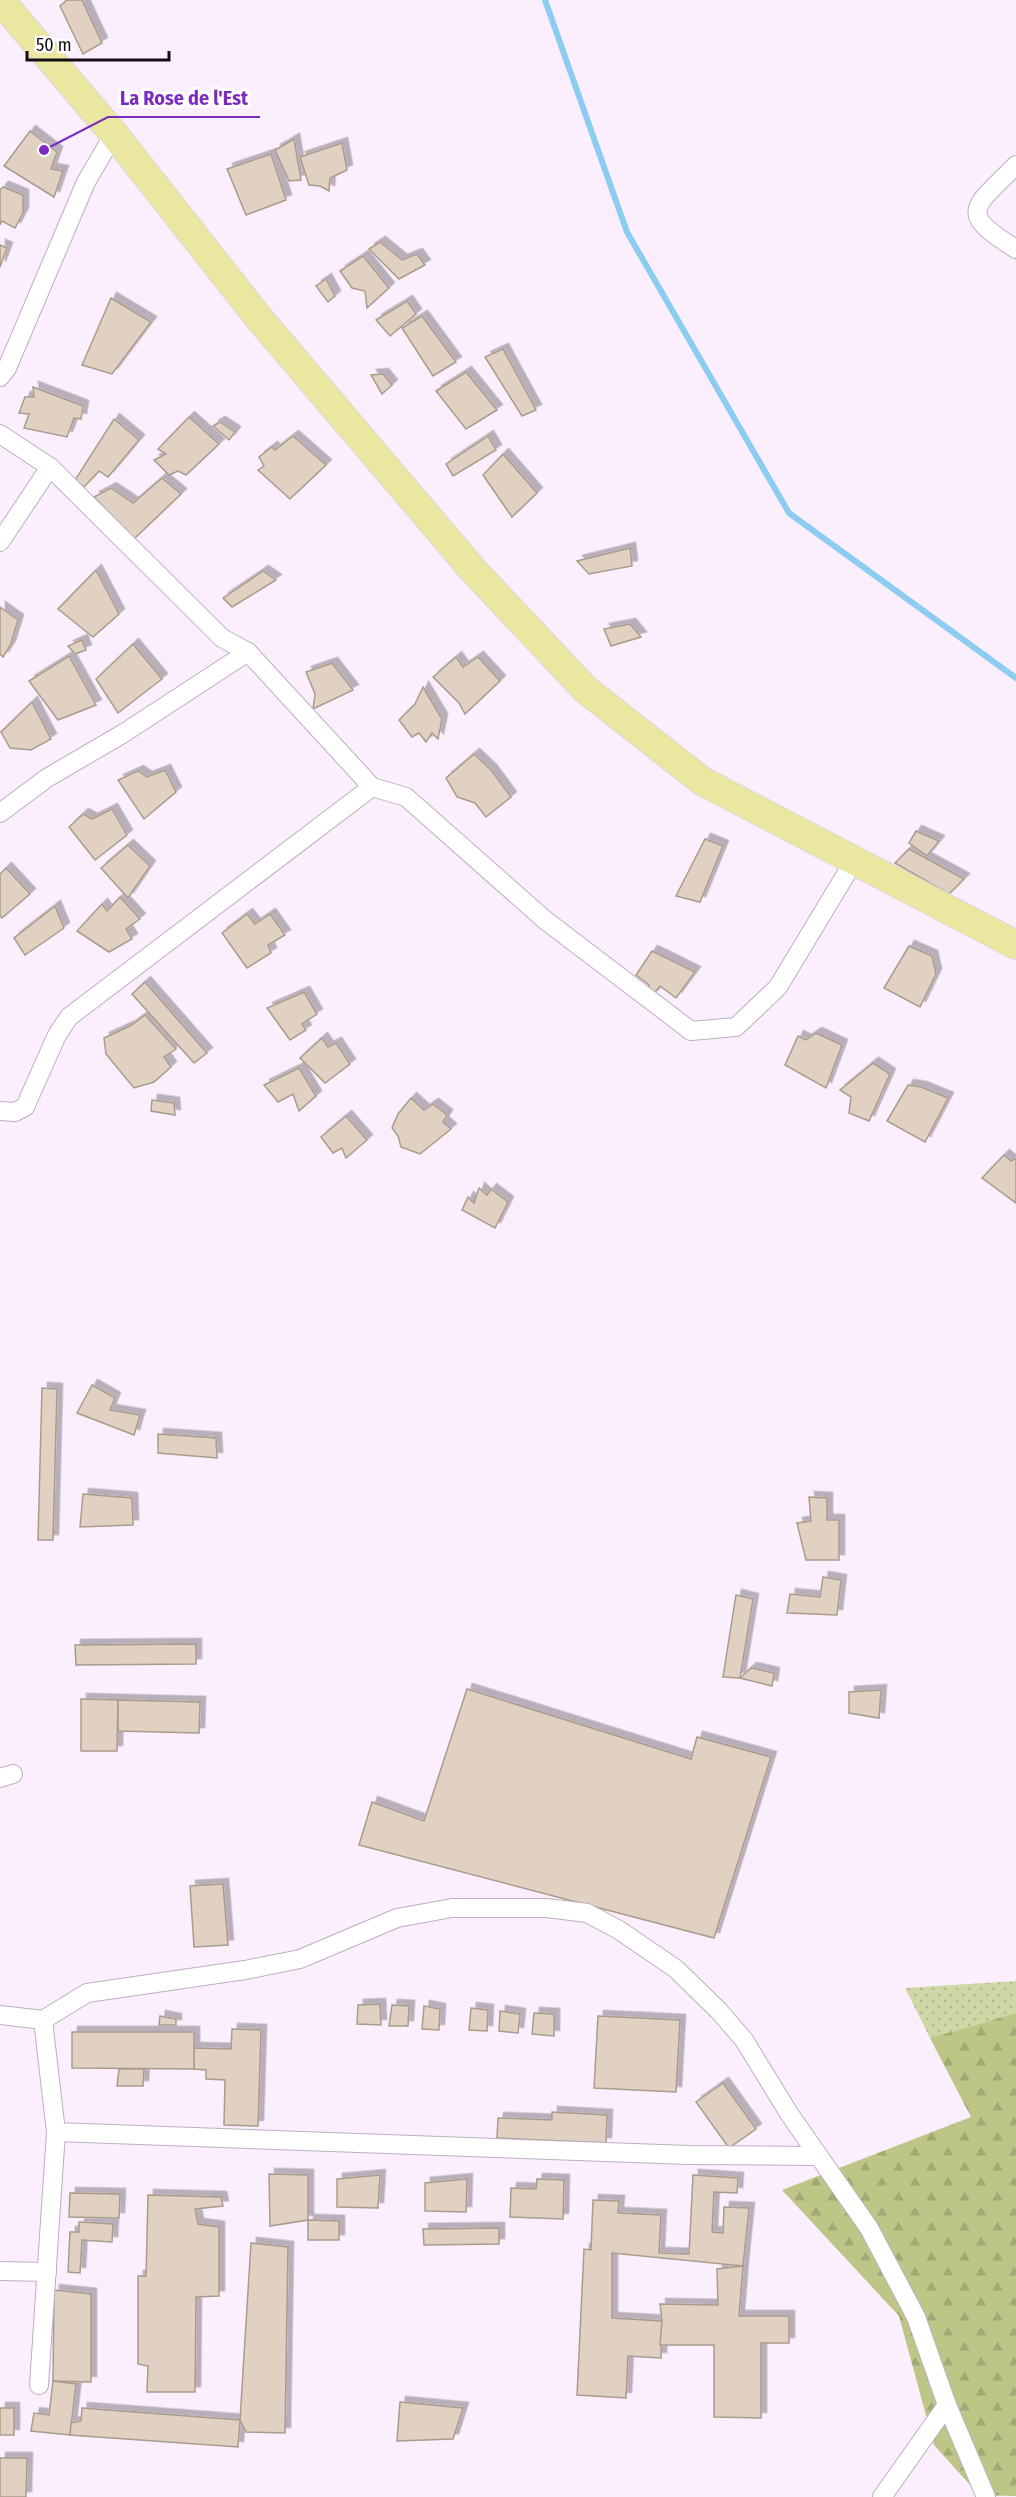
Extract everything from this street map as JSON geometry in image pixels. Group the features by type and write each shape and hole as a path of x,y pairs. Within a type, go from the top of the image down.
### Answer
{"main road":[{"path":"0,0 114,134 258,317 473,570 585,689 702,781 1016,945"}],"street":[{"path":"0,377 7,368 87,182 114,134"},
{"path":"1016,165 978,204 977,215 983,227 1016,249"},
{"path":"0,434 50,467 222,638 248,652 372,787 406,797 545,920 691,1031 736,1027 777,987 854,861"},
{"path":"0,543 50,467"},
{"path":"0,813 46,778 124,733 248,652"},
{"path":"0,1111 15,1112 25,1107 57,1035 69,1017 372,787"},
{"path":"0,2015 43,2020 87,1993 245,1970 300,1959 397,1918 452,1908 547,1908 587,1913 619,1930 676,1969 719,2011 744,2040 817,2156 869,2228 916,2317 946,2405 986,2497"},
{"path":"39,2385 56,2132 43,2020"},
{"path":"56,2132 688,2155 817,2156"},
{"path":"0,2271 46,2272"},
{"path":"882,2497 946,2405"}],"green space":[{"path":"1016,1981 1016,2013 930,2038 905,1988"},
{"path":"1016,2013 1016,2496 979,2495 934,2445 899,2316 782,2190 971,2117 930,2038"}],"building":[{"path":"67,0 82,0 102,43 83,54 60,6"},
{"path":"30,131 57,152 51,169 63,171 54,197 4,166"},
{"path":"294,139 301,180 289,181 275,150"},
{"path":"342,143 347,170 330,178 329,191 320,186 309,185 300,157"},
{"path":"271,154 286,200 246,215 227,169"},
{"path":"3,187 23,195 23,213 15,228 2,221 0,225 0,190"},
{"path":"380,242 402,260 417,254 425,265 399,279 369,249"},
{"path":"0,245 7,248 0,267"},
{"path":"363,256 389,288 367,308 365,291 352,288 340,271"},
{"path":"326,279 335,296 328,302 316,286"},
{"path":"111,298 151,322 112,374 82,365"},
{"path":"407,301 416,314 390,336 376,320"},
{"path":"422,316 456,362 433,376 402,328"},
{"path":"503,349 536,410 522,416 485,357"},
{"path":"466,372 497,410 466,429 436,391"},
{"path":"383,374 392,385 382,394 371,375"},
{"path":"33,387 83,406 81,419 74,418 67,437 24,428 29,414 19,413 25,397 34,397"},
{"path":"189,417 219,444 186,475 178,471 169,475 154,460 166,454 158,449"},
{"path":"114,419 139,440 108,477 99,471 84,487 75,480"},
{"path":"220,422 235,432 229,440 213,426"},
{"path":"293,436 326,465 290,499 258,470 264,466 259,457 272,447 275,450"},
{"path":"488,436 496,450 453,476 446,464"},
{"path":"503,454 537,493 512,517 483,475"},
{"path":"162,478 181,494 134,539 94,497 111,488 133,503"},
{"path":"630,548 632,566 589,574 577,561"},
{"path":"96,570 119,614 93,637 58,609"},
{"path":"263,571 276,580 232,607 223,598"},
{"path":"0,607 18,620 10,646 3,657 0,654"},
{"path":"630,624 641,637 611,646 604,629"},
{"path":"82,640 86,650 75,654 68,646"},
{"path":"133,644 162,679 118,713 96,679"},
{"path":"69,656 96,705 58,720 29,681"},
{"path":"456,657 463,667 478,657 500,681 465,714 459,703 433,677"},
{"path":"332,663 353,690 313,709 315,694 306,672"},
{"path":"423,687 442,719 438,739 432,733 426,742 419,733 412,737 399,720 415,704"},
{"path":"32,702 51,739 31,750 10,748 1,732"},
{"path":"474,754 491,770 511,797 486,817 475,803 457,797 446,778"},
{"path":"165,770 176,792 144,819 118,780 138,771 147,777"},
{"path":"112,809 127,835 95,860 69,827 83,814 92,819"},
{"path":"916,831 939,841 927,856 909,843"},
{"path":"705,839 723,846 700,902 676,896"},
{"path":"128,845 150,866 128,898 101,868"},
{"path":"909,849 964,879 949,894 895,863"},
{"path":"6,868 30,894 2,918 0,916 0,874"},
{"path":"120,897 140,919 126,929 132,939 109,952 77,931 102,904 107,911"},
{"path":"55,906 64,928 25,955 14,938"},
{"path":"247,914 255,924 270,914 285,935 268,945 271,953 247,968 222,933"},
{"path":"909,946 932,956 936,974 920,1007 884,988"},
{"path":"652,951 695,972 676,998 660,986 653,995 648,984 636,975"},
{"path":"145,982 207,1053 194,1063 132,994"},
{"path":"304,992 317,1014 302,1024 306,1030 290,1040 267,1008"},
{"path":"145,1015 176,1049 164,1057 171,1067 154,1082 134,1088 106,1054 104,1038 130,1026"},
{"path":"816,1033 842,1045 826,1088 785,1065 798,1036 806,1040"},
{"path":"322,1038 328,1047 336,1043 350,1064 325,1083 300,1058"},
{"path":"873,1063 890,1074 869,1121 849,1113 851,1097 840,1090"},
{"path":"299,1068 316,1096 299,1111 293,1094 278,1102 264,1085"},
{"path":"908,1085 921,1087 948,1098 925,1142 887,1121"},
{"path":"411,1098 424,1110 433,1104 447,1115 443,1122 451,1129 420,1154 401,1147 398,1136 392,1128 398,1114"},
{"path":"152,1100 174,1103 175,1115 151,1111"},
{"path":"346,1116 367,1140 346,1158 342,1148 333,1153 321,1137"},
{"path":"1004,1155 1011,1161 1016,1158 1016,1203 982,1178"},
{"path":"479,1188 487,1195 491,1189 508,1202 495,1228 462,1210 468,1197 474,1203"},
{"path":"92,1385 115,1398 110,1410 140,1415 134,1435 77,1413"},
{"path":"42,1388 57,1389 53,1540 38,1540"},
{"path":"158,1434 216,1438 217,1458 158,1453"},
{"path":"83,1494 132,1498 133,1525 80,1527"},
{"path":"809,1497 827,1498 827,1520 839,1520 839,1560 806,1560 797,1523 811,1521"},
{"path":"823,1577 841,1580 837,1615 787,1613 790,1594 820,1597"},
{"path":"736,1595 753,1599 740,1678 723,1677"},
{"path":"196,1644 196,1664 76,1665 75,1645"},
{"path":"751,1668 774,1673 772,1686 740,1678"},
{"path":"467,1689 691,1759 697,1737 771,1757 714,1938 359,1845 372,1802 424,1821"},
{"path":"881,1690 879,1718 849,1713 849,1692"},
{"path":"81,1699 118,1700 117,1751 81,1751"},
{"path":"118,1700 200,1702 199,1733 118,1731"},
{"path":"223,1884 228,1945 194,1947 190,1886"},
{"path":"380,2004 381,2025 357,2024 358,2005"},
{"path":"392,2005 409,2006 408,2026 389,2026"},
{"path":"424,2006 440,2009 439,2030 422,2029"},
{"path":"471,2008 488,2010 487,2031 469,2030"},
{"path":"500,2011 520,2014 518,2033 499,2031"},
{"path":"534,2013 554,2014 554,2036 532,2034"},
{"path":"160,2016 176,2019 176,2025 159,2025"},
{"path":"598,2016 680,2020 676,2092 594,2088"},
{"path":"232,2029 261,2030 258,2126 224,2125 225,2080 206,2079 206,2070 194,2069 194,2048 231,2049"},
{"path":"72,2032 194,2032 194,2069 72,2068"},
{"path":"119,2069 144,2069 143,2086 117,2086"},
{"path":"723,2083 756,2129 729,2148 696,2102"},
{"path":"552,2112 607,2115 606,2143 497,2138 498,2118 552,2120"},
{"path":"269,2174 308,2175 308,2220 270,2226"},
{"path":"380,2175 378,2208 337,2207 337,2179"},
{"path":"693,2175 738,2178 737,2193 714,2192 712,2232 723,2233 724,2207 749,2208 743,2266 612,2253 612,2318 662,2321 661,2358 628,2356 626,2398 577,2395 584,2249 591,2250 593,2200 619,2201 618,2213 661,2215 659,2253 689,2254"},
{"path":"467,2179 466,2212 425,2211 425,2183"},
{"path":"537,2179 564,2180 563,2219 510,2217 511,2188 536,2189"},
{"path":"70,2193 120,2194 119,2218 69,2217"},
{"path":"148,2195 221,2197 223,2206 195,2209 198,2224 219,2227 219,2296 196,2297 195,2392 147,2392 148,2366 138,2364 138,2276 146,2276"},
{"path":"308,2220 339,2221 339,2240 308,2240"},
{"path":"79,2222 113,2224 112,2242 82,2240 80,2273 68,2272 70,2232 79,2232"},
{"path":"499,2228 499,2244 424,2245 423,2229"},
{"path":"251,2243 288,2247 285,2433 246,2432 240,2420"},
{"path":"743,2266 739,2316 789,2316 789,2343 761,2343 761,2418 714,2417 714,2345 660,2345 662,2321 660,2304 718,2305 717,2269"},
{"path":"54,2290 91,2294 91,2382 53,2381"},
{"path":"53,2381 76,2384 70,2435 31,2431 34,2413 49,2415"},
{"path":"400,2402 463,2408 453,2439 397,2441"},
{"path":"0,2408 14,2408 14,2435 0,2435"},
{"path":"82,2408 240,2420 238,2447 70,2435 71,2423 81,2421"},
{"path":"0,2458 27,2458 26,2497 0,2497"}],"waterway":[{"path":"545,0 627,232 789,513 1016,678"}],"place":[{"name":"La Rose de l'Est","path":"44,150"}]}
